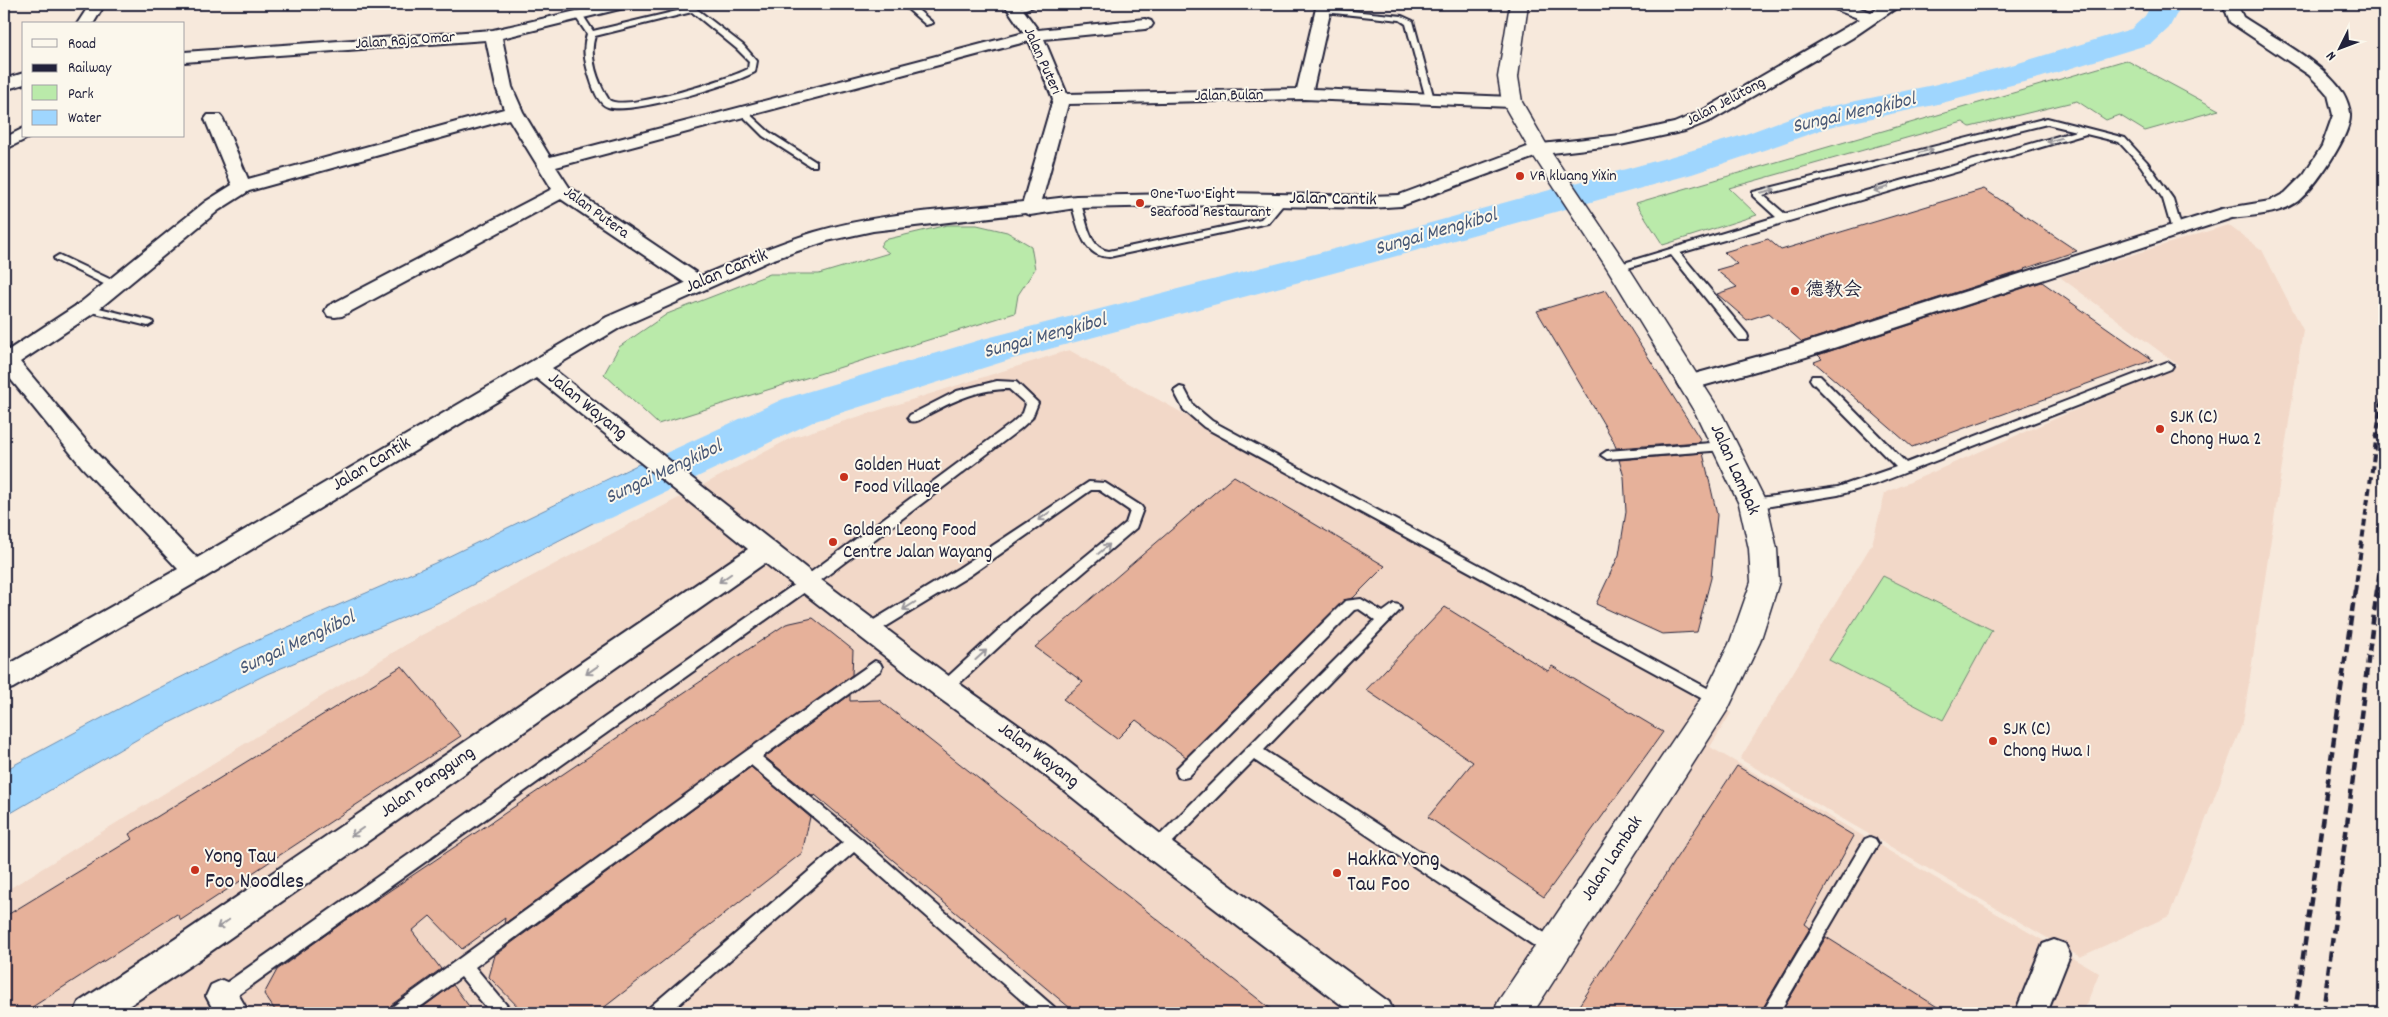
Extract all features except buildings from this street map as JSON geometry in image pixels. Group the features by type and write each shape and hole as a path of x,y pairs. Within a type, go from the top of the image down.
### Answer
{"street":[{"path":"86,22 96,4"},
{"name":"Jalan Raja Omar","path":"185,57 493,35 579,16 622,4"},
{"name":"Jalan Lambak","path":"1512,1013 1717,700 1745,642 1765,582 1764,550 1753,504 1709,414 1618,268 1544,156 1512,102 1508,77 1519,4"},
{"path":"1834,4 1872,18"},
{"name":"Jalan Jelutong","path":"1544,156 1679,127 1706,116 1894,4"},
{"path":"1688,383 1799,352 2229,212 2275,206 2292,197 2311,177 2331,146 2342,114 2336,95 2315,72 2236,19 2230,4"},
{"name":"Jalan Puteri","path":"1014,7 1034,35 1061,99 1030,209"},
{"path":"1304,94 1325,7"},
{"path":"546,164 1034,35 1145,24"},
{"name":"Jalan Putera","path":"493,35 504,87 514,112 562,191 698,283"},
{"path":"4,85 22,79"},
{"name":"Jalan Bulan","path":"1061,99 1304,94 1512,102"},
{"path":"195,571 90,461 5,362 87,308 212,206 242,187 514,112"},
{"path":"214,119 242,187"},
{"path":"4,145 22,134"},
{"name":"Jalan Cantik","path":"4,680 195,571 537,366 614,322 698,283 764,256 822,236 873,225 1030,209 1076,202 1226,198 1370,202 1401,200 1524,156 1544,156"},
{"path":"335,311 562,191"},
{"name":"Jalan Wayang","path":"537,366 765,550 945,688 1042,757 1157,848 1378,1013"},
{"name":"Jalan Panggung","path":"90,1013 186,950 765,550"},
{"path":"2031,1013 2054,954"}],"lane":[{"path":"906,4 929,23"},
{"path":"1014,7 1036,4"},
{"path":"1325,7 1402,18 1410,23 1430,99"},
{"path":"579,16 591,34 587,48 591,65 603,101 609,105 622,106 670,96 732,80 744,76 752,70 753,62 740,47 694,9 591,34"},
{"path":"744,112 766,134 813,164"},
{"path":"1782,218 1756,194 2047,121 2122,140 2144,164 2168,199 2177,230"},
{"path":"1618,268 1782,218 2086,131"},
{"path":"1076,202 1090,242 1096,251 1104,254 1119,253 1264,221 1282,200"},
{"path":"1674,251 1743,337"},
{"path":"59,258 116,286"},
{"path":"87,308 148,323"},
{"path":"1753,504 1838,491 1905,469 2167,366"},
{"path":"1816,379 1905,469"},
{"path":"227,1004 808,583 1016,426 1028,415 1032,403 1012,385 989,385 960,393 914,418"},
{"path":"1180,391 1188,407 1208,424 1717,700"},
{"path":"1607,455 1724,446"},
{"path":"869,630 964,572 1089,486 1101,486 1137,508 1132,525 1025,614 945,688"},
{"path":"1157,848 1389,614 1361,604 1350,605 1183,772"},
{"path":"398,1013 875,667"},
{"path":"1253,751 1554,949"},
{"path":"750,756 854,842 1048,1013"},
{"path":"656,1013 854,842"},
{"path":"1770,1013 1870,844"},
{"path":"462,965 502,1013"}],"shaded area":[{"path":"2228,225 2262,250 2303,330 2243,722 2169,916 2080,957 1740,759 1872,544 1885,493 2178,365 2060,277"},
{"path":"1069,350 1731,713 1710,747 2099,973 2083,1013 4,1013 4,892 420,636 791,438"}],"green space":[{"path":"2126,60 2219,110 2145,131 2119,115 2106,120 2077,101 1970,127 1963,122 1729,188 1757,215 1663,245 1636,203"},
{"path":"947,225 977,225 1007,232 1031,246 1035,269 1018,295 1015,313 658,424 604,374 619,347 667,314 770,274 819,274 889,253 880,246 884,240"},
{"path":"1883,576 1992,630 1943,720 1829,660"}],"water":[{"name":"Sungai Mengkibol","path":"639,464 663,487 435,604 267,674 143,736 4,817 4,771 14,765 141,697 240,648 435,563"}],"waterway":[{"name":"Sungai Mengkibol","path":"594,506 799,410 998,349 1379,249 1679,166 1755,142 1820,118 1934,95 2027,71 2142,36 2158,21 2167,4"}],"railway":[{"path":"2355,592 2384,383"},
{"path":"2377,592 2384,533"},
{"path":"2295,1013 2355,590"},
{"path":"2323,1013 2377,590"}],"place":[{"name":"VR kluang YiXin","path":"1520,176"},
{"name":"One Two Eight Seafood Restaurant","path":"1140,203"},
{"name":"德教会","path":"1795,291"},
{"name":"SJK (C) Chong Hwa 2","path":"2160,429"},
{"name":"Golden Huat Food Village","path":"844,477"},
{"name":"Golden Leong Food Centre Jalan Wayang","path":"833,542"},
{"name":"SJK (C) Chong Hwa 1","path":"1993,741"},
{"name":"Yong Tau Foo Noodles","path":"195,870"},
{"name":"Hakka Yong Tau Foo","path":"1337,873"}]}
